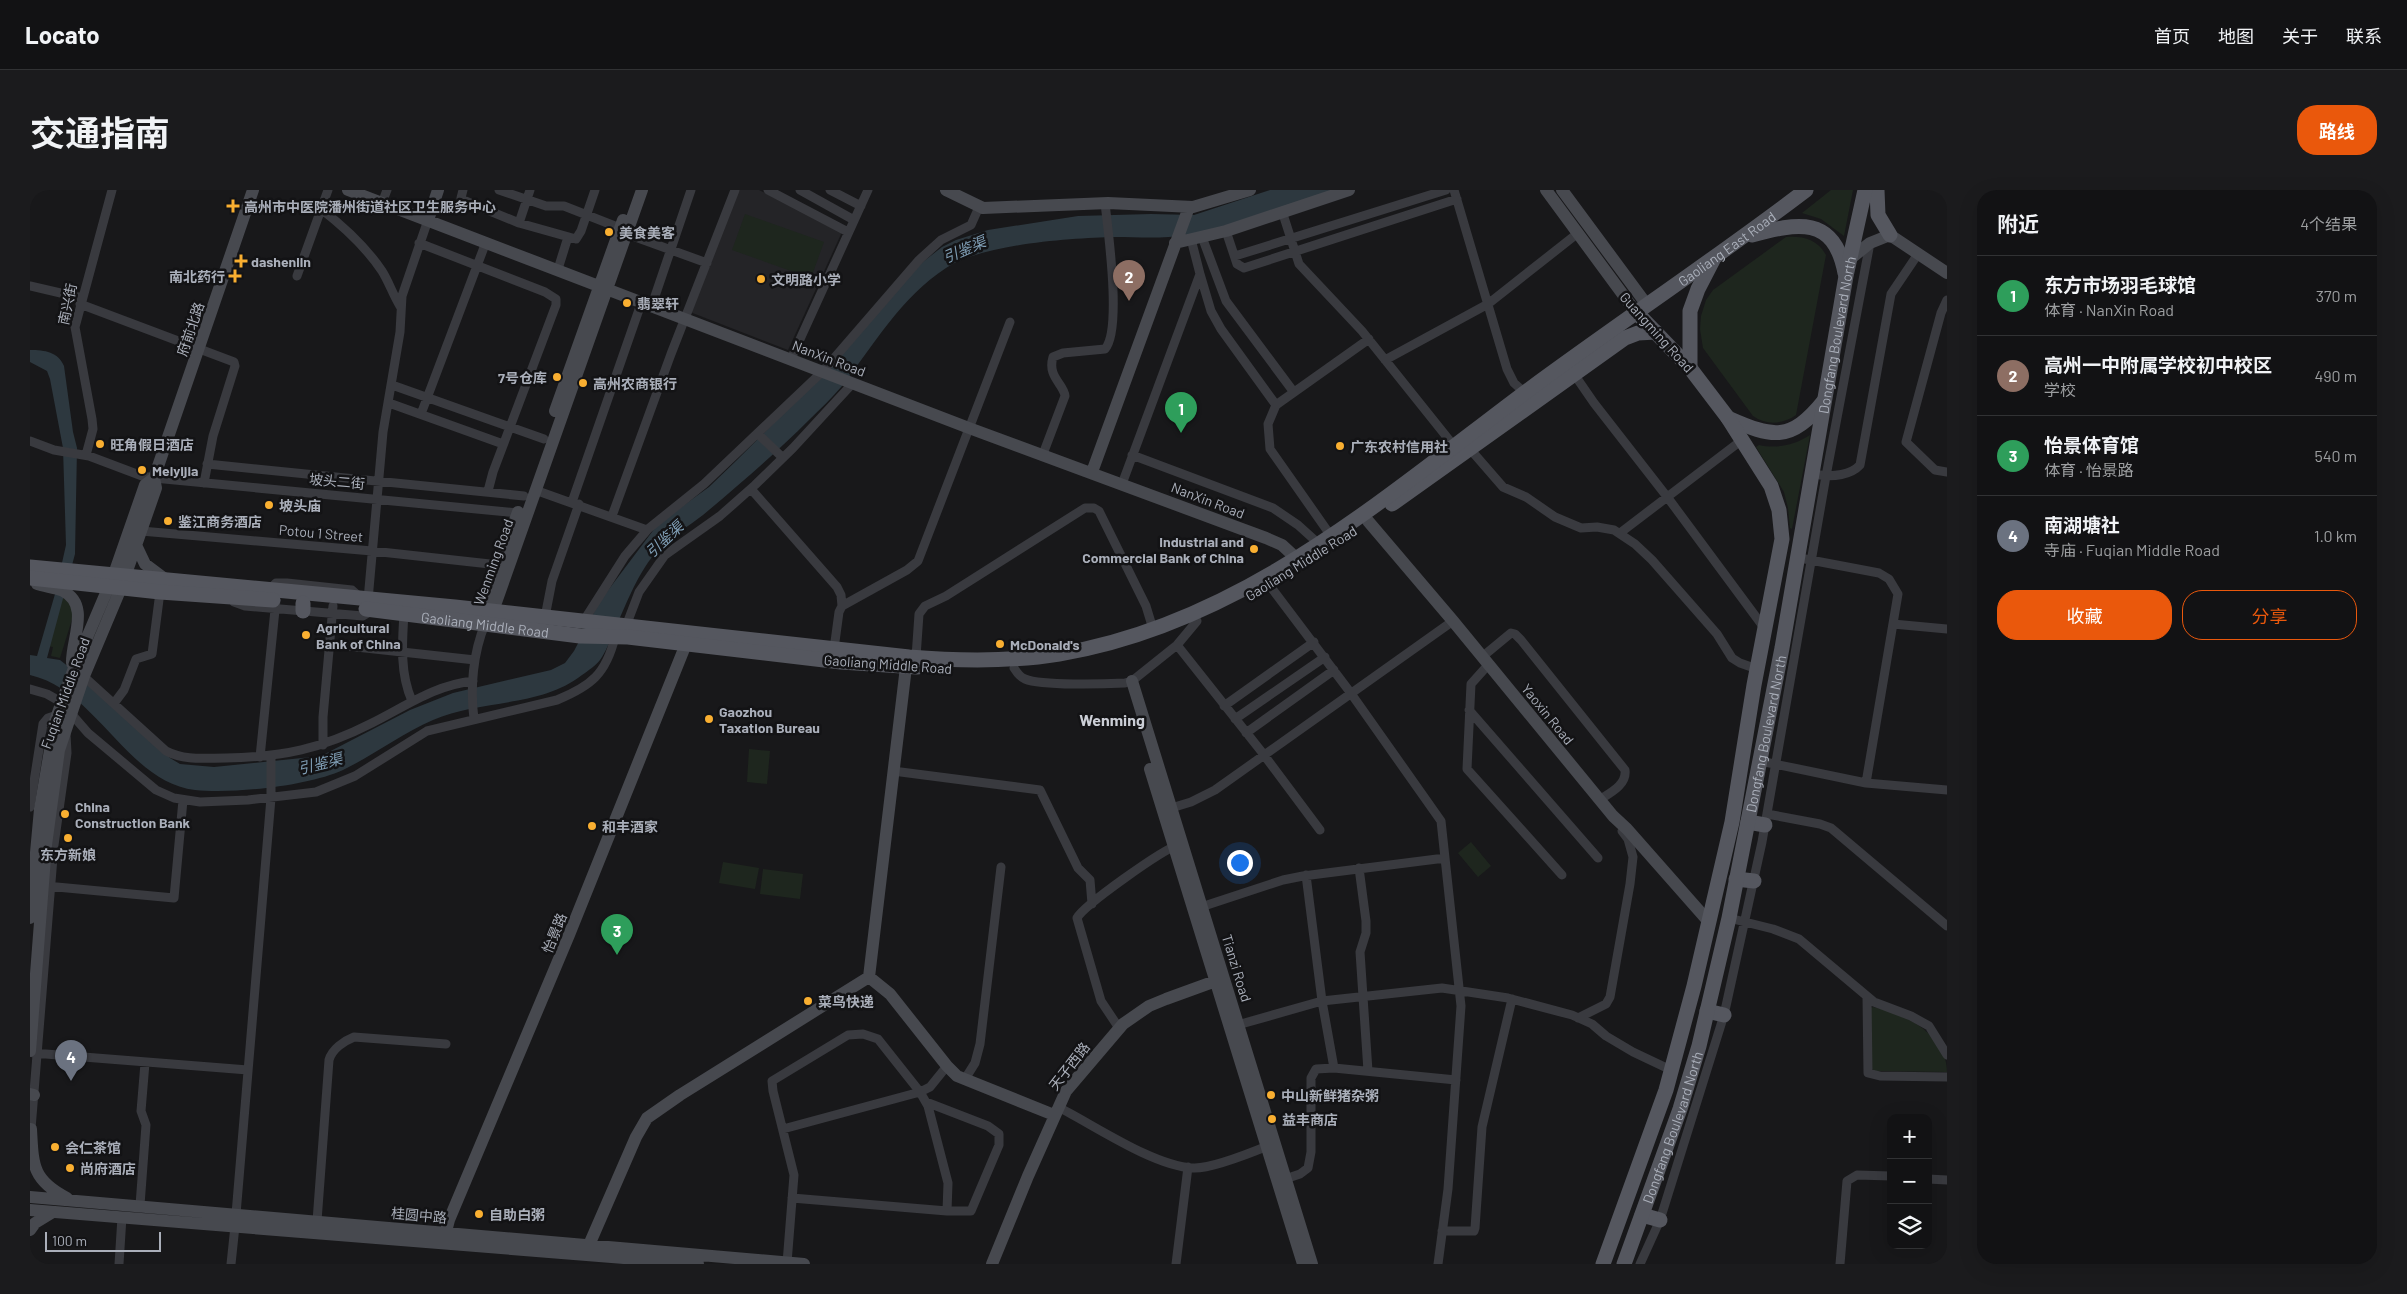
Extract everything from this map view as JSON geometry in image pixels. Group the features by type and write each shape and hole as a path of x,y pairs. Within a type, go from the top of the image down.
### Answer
{"main road":[{"name":"Gaoliang East Road","path":"1641,308 1714,259 1806,190"},
{"path":"1869,191 1879,219 1890,235"},
{"name":"Dongfang Boulevard North","path":"1629,1263 1642,1215 1669,1164 1683,1117 1698,1077 1707,1011 1729,918 1776,679 1789,649 1819,475 1825,401 1846,276 1869,191"},
{"path":"1743,238 1778,228 1800,225 1811,226 1825,233 1834,243 1840,254 1846,276"},
{"path":"1690,368 1690,311 1698,289 1714,259"},
{"name":"Guangming Road","path":"1641,308 1656,332 1690,368 1728,418 1766,476"},
{"name":"Gaoliang Middle Road","path":"618,632 686,644 831,661 1064,663 1141,644 1197,621 1270,586 1321,554 1470,449 1641,308"},
{"name":"Gaoliang Middle Road","path":"1013,663 1059,654 1153,629 1195,614 1237,594 1325,540 1525,393 1554,380 1574,374 1631,335 1648,331 1656,332"},
{"path":"1728,418 1767,433 1785,432 1808,420 1825,401"},
{"name":"Dongfang Boulevard North","path":"1603,1264 1662,1102 1709,922 1732,822 1782,527 1776,498 1766,476"},
{"name":"Gaoliang Middle Road","path":"30,567 117,581 273,600 303,607 328,601"},
{"name":"Gaoliang Middle Road","path":"30,580 117,581"},
{"name":"Gaoliang Middle Road","path":"162,586 227,598 368,603 488,615 618,632 834,649 911,662"},
{"name":"Gaoliang Middle Road","path":"368,603 404,614 545,617 577,627"},
{"path":"1756,673 1776,679"},
{"path":"1748,822 1766,820"},
{"path":"1736,879 1754,882"},
{"path":"1707,1011 1724,1015"},
{"path":"1662,1102 1683,1117"},
{"path":"1642,1215 1660,1220"}],"street":[{"name":"南兴街","path":"86,455 93,424 87,386 75,334 81,301 112,190"},
{"name":"府前北路","path":"154,478 253,190"},
{"path":"297,276 328,190"},
{"path":"382,203 387,190"},
{"path":"323,745 323,717 329,644 328,601 363,616 368,603 378,480 400,332 400,306 404,287 438,190"},
{"path":"463,190 462,200 519,223 576,239 595,190"},
{"path":"499,190 527,200 550,206 561,206 586,214 624,231 707,262"},
{"path":"519,223 530,190"},
{"name":"Wenming Road","path":"624,231 635,190"},
{"name":"Wenming Road","path":"488,615 529,493 624,231 642,190"},
{"path":"545,617 552,581 576,503 647,303 671,248 691,190"},
{"path":"612,516 685,318 735,190"},
{"path":"768,190 848,232"},
{"path":"800,190 854,220"},
{"path":"830,190 861,206"},
{"path":"791,359 868,190"},
{"path":"946,190 979,207 1188,210 1228,194 1250,190"},
{"path":"1177,240 1197,238 1226,231 1349,190"},
{"path":"1235,256 1446,190"},
{"name":"Guangming Road","path":"1546,190 1599,263 1641,308"},
{"name":"Guangming Road","path":"1562,190 1610,256 1641,308"},
{"name":"NanXin Road","path":"353,191 969,428 1092,472 1278,543 1296,558"},
{"path":"1226,231 1239,266 1244,268 1456,194 1510,377 1525,393"},
{"path":"577,627 625,556 647,530 760,436 826,372 919,260 941,240 971,225 979,207"},
{"path":"321,209 340,224 382,271 400,306"},
{"path":"1042,454 1065,396 1065,391 1055,378 1053,356 1062,353 1103,349 1110,339 1113,318 1106,209"},
{"path":"1092,472 1188,210"},
{"path":"1282,211 1294,252 1306,273 1369,339 1454,446"},
{"path":"1385,360 1488,304 1578,234"},
{"path":"1850,260 1870,242 1890,235 1947,272"},
{"path":"558,269 568,237"},
{"path":"1197,238 1200,274 1211,311 1221,329 1276,405"},
{"path":"1197,238 1226,301 1293,391"},
{"path":"421,414 486,242"},
{"path":"1870,242 1819,475 1849,472 1860,465 1891,294 1918,254"},
{"path":"420,243 545,292 556,299 556,305 503,444 488,491"},
{"path":"1599,263 1610,256"},
{"path":"1122,484 1200,274"},
{"path":"30,286 81,301 231,359 235,364 216,423 204,483"},
{"name":"Wenming Road","path":"488,615 499,565 518,513 529,493 544,439 604,287"},
{"path":"1947,300 1941,314 1906,441 1908,446 1934,470 1947,472"},
{"path":"834,649 839,612 842,606 907,570 918,561 1010,322"},
{"path":"1325,540 1270,449 1268,424 1276,405 1293,391 1369,339"},
{"path":"1574,374 1765,629"},
{"path":"30,689 47,694 67,705 88,733 124,762 143,781 165,795 183,800 215,802 271,794 316,792 336,786 427,731 474,716 557,700 586,686 603,670 618,632 639,592 666,555 720,516 751,489 851,382"},
{"path":"392,385 544,439"},
{"path":"389,403 503,444"},
{"path":"760,436 781,456"},
{"path":"1620,533 1742,440"},
{"name":"坡头二街","path":"30,441 54,450 86,455 154,478 518,513"},
{"path":"1470,449 1503,487 1526,497 1555,517 1581,528 1597,527 1620,533 1652,560 1717,634 1732,658 1756,673"},
{"path":"1132,455 1274,508 1298,525 1325,540"},
{"path":"207,464 488,491 529,493 576,503 647,530"},
{"path":"154,478 156,488 142,531 117,581 145,485 154,478"},
{"path":"751,489 837,587 842,606"},
{"path":"869,977 893,772 917,622 925,606 946,596 1085,508 1094,508 1099,511 1146,606 1153,629"},
{"name":"Yaoxin Road","path":"1368,521 1453,621 1599,800 1709,922"},
{"name":"Potou 1 Street","path":"142,531 372,551 499,565"},
{"path":"115,702 124,690 136,659 152,654 162,586 145,564 136,545"},
{"path":"1804,559 1872,571 1889,580 1898,594 1866,783"},
{"path":"30,580 61,590 76,603 78,618 72,660 79,673 115,702 156,741 176,756 191,758 260,757 271,759 323,745 450,684 473,684"},
{"name":"Fuqian Middle Road","path":"37,809 55,769 65,730 67,705 117,581"},
{"path":"1270,586 1325,657 1436,811 1441,821 1460,990 1448,1189 1438,1264"},
{"path":"260,757 273,600"},
{"path":"404,614 404,681 412,701"},
{"path":"474,716 473,684 475,660 488,615"},
{"path":"1013,663 1020,675 1029,680 1070,683 1128,682 1177,645 1197,621"},
{"path":"1167,809 1191,802 1215,790 1350,692 1453,621"},
{"path":"1892,624 1947,629"},
{"path":"1562,875 1468,771 1466,762 1471,684 1485,661 1509,634 1515,634 1521,640 1625,770 1626,776 1622,783 1599,800"},
{"path":"1224,706 1314,642"},
{"path":"329,644 475,660"},
{"name":"怡景路","path":"444,1238 686,644"},
{"path":"1177,645 1320,830"},
{"path":"1698,1077 1724,1015 1754,882 1776,764 1789,649"},
{"path":"1235,719 1325,657"},
{"path":"1246,733 1334,670"},
{"name":"Tianzi Road","path":"1128,682 1271,1145 1303,1264"},
{"name":"Fuqian Middle Road","path":"32,1052 39,883 37,809 57,715 67,705"},
{"path":"1469,710 1598,858"},
{"path":"65,730 68,741 67,753 58,810 39,883 174,898 183,800"},
{"path":"231,1264 271,794 271,759"},
{"path":"1760,761 1866,783 1947,790"},
{"path":"893,772 1040,790 1078,868 1090,880 1092,904"},
{"path":"1578,1018 1606,1004 1610,998 1630,884 1633,856 1631,846 1613,816"},
{"path":"1766,820 1820,824 1831,828 1947,926"},
{"path":"1119,1028 1101,1001 1077,924 1078,916 1092,904 1178,845"},
{"path":"1197,908 1283,880 1306,875 1445,858"},
{"path":"965,1079 975,1063 980,1044 1001,867"},
{"path":"1359,868 1366,921 1366,933 1360,952 1368,1072"},
{"path":"1306,875 1322,1001 1334,1068"},
{"name":"Fuqian Middle Road","path":"30,918 39,883"},
{"path":"1729,918 1800,939 1874,1002 1911,1016 1929,1026 1947,1055"},
{"path":"869,977 890,994 947,1066 965,1079 1056,1111 1179,1166 1206,1166 1271,1145"},
{"path":"589,1245 636,1137 647,1118 680,1095 869,977"},
{"name":"天子西路","path":"992,1264 1066,1091 1119,1028 1149,1006 1190,988 1220,979"},
{"path":"1234,1026 1322,1001 1442,988 1512,1000 1578,1018 1592,1024 1634,1052 1671,1070"},
{"path":"1867,996 1868,1073 1880,1076 1947,1077"},
{"path":"1442,1231 1468,1232 1474,1231 1475,1228 1482,1127 1512,1000"},
{"path":"787,1263 794,1172 773,1091 773,1080 848,1035 863,1034 878,1039 926,1102 948,1183 947,1211"},
{"path":"317,1221 329,1058 332,1052 346,1041 354,1038 446,1044"},
{"path":"71,1200 54,1191 37,1175 31,1129 32,1052 145,1063 248,1070"},
{"path":"140,1205 146,1125 141,1111 145,1063"},
{"path":"783,1129 920,1092 930,1087 947,1066"},
{"path":"1281,1180 1300,1174 1308,1168 1311,1152 1310,1095 1313,1073 1316,1069 1334,1068 1456,1080"},
{"path":"792,1198 947,1211 971,1211 999,1145 1000,1136 988,1126 926,1102"},
{"path":"1629,1263 1660,1220 1669,1164"},
{"path":"1176,1264 1188,1167"},
{"path":"1840,1264 1847,1181 1857,1175 1887,1176"},
{"path":"1932,1179 1947,1180"},
{"name":"Tianzi Road","path":"1281,1180 1312,1264"},
{"name":"桂圆中路","path":"30,1197 140,1205 236,1220 706,1261 804,1264"},
{"name":"桂圆中路","path":"30,1210 122,1217 317,1221 444,1238 589,1245 706,1261"},
{"path":"30,1230 35,1222 54,1212"},
{"path":"119,1264 122,1217"}],"shaded area":[{"name":"文明路小学","path":"738,190 759,190 842,232 788,350 690,312"},
{"path":"1831,190 1853,190 1844,236 1821,219 1802,213"},
{"path":"745,214 824,242 811,278 732,250"},
{"path":"1786,237 1804,238 1814,242 1826,255 1796,415 1775,423 1753,416 1703,348 1700,329 1701,316 1706,300 1713,290"},
{"path":"1810,435 1792,529 1790,528 1784,492 1756,447 1759,445 1772,447 1786,445"},
{"path":"56,597 68,598 74,613 60,658 51,656 53,647 41,645"},
{"path":"749,749 770,751 767,784 747,782"},
{"path":"1471,842 1491,866 1478,877 1458,853"},
{"path":"723,862 759,868 755,889 719,883"},
{"path":"763,869 803,874 800,899 760,894"},
{"path":"1871,1008 1898,1015 1922,1028 1940,1047 1945,1059 1947,1072 1874,1071 1871,1068"}],"water":[{"name":"引鉴渠","path":"1270,190 1337,190 1263,216 1205,232 1168,237 1115,237 1028,244 981,253 946,268 915,293 902,307 842,386 796,433 703,515 659,549 639,577 600,660 587,672 565,686 548,693 451,713 433,720 343,770 328,776 270,788 211,791 195,790 171,783 150,771 74,698 54,684 30,675 30,655 37,656 55,594 66,545 63,448 50,379 47,371 30,362 30,350 55,355 64,366 77,448 75,554 47,658 60,660 93,686 170,758 180,764 214,767 321,756 410,710 453,693 551,670 565,663 574,651 600,601 658,524 709,487 737,460 790,407 919,265 942,247 956,240 988,230 1078,216 1194,215"}],"place":[{"name":"高州市中医院潘州街道社区卫生服务中心","path":"233,206"},
{"name":"美食美客","path":"609,232"},
{"name":"dashenlin","path":"241,261"},
{"name":"南北药行","path":"235,276"},
{"name":"文明路小学","path":"761,279"},
{"name":"高州一中附属学校初中校区","path":"1129,301"},
{"name":"翡翠轩","path":"627,303"},
{"name":"7号仓库","path":"557,377"},
{"name":"高州农商银行","path":"583,383"},
{"name":"东方市场羽毛球馆","path":"1181,433"},
{"name":"旺角假日酒店","path":"100,444"},
{"name":"广东农村信用社","path":"1340,446"},
{"name":"Meiyijia","path":"142,470"},
{"name":"坡头庙","path":"269,505"},
{"name":"鉴江商务酒店","path":"168,521"},
{"name":"Industrial and Commercial Bank of China","path":"1254,549"},
{"name":"Agricultural Bank of China","path":"306,635"},
{"name":"McDonald's","path":"1000,644"},
{"name":"Gaozhou Taxation Bureau","path":"709,719"},
{"name":"China Construction Bank","path":"65,814"},
{"name":"和丰酒家","path":"592,826"},
{"name":"东方新娘","path":"68,838"},
{"name":"怡景体育馆","path":"617,955"},
{"name":"菜鸟快递","path":"808,1001"},
{"name":"南湖塘社","path":"71,1081"},
{"name":"中山新鲜猪杂粥","path":"1271,1095"},
{"name":"益丰商店","path":"1272,1119"},
{"name":"会仁茶馆","path":"55,1147"},
{"name":"尚府酒店","path":"70,1168"},
{"name":"自助白粥","path":"479,1214"}],"district":[{"name":"Wenming","path":"1112,719"}]}
